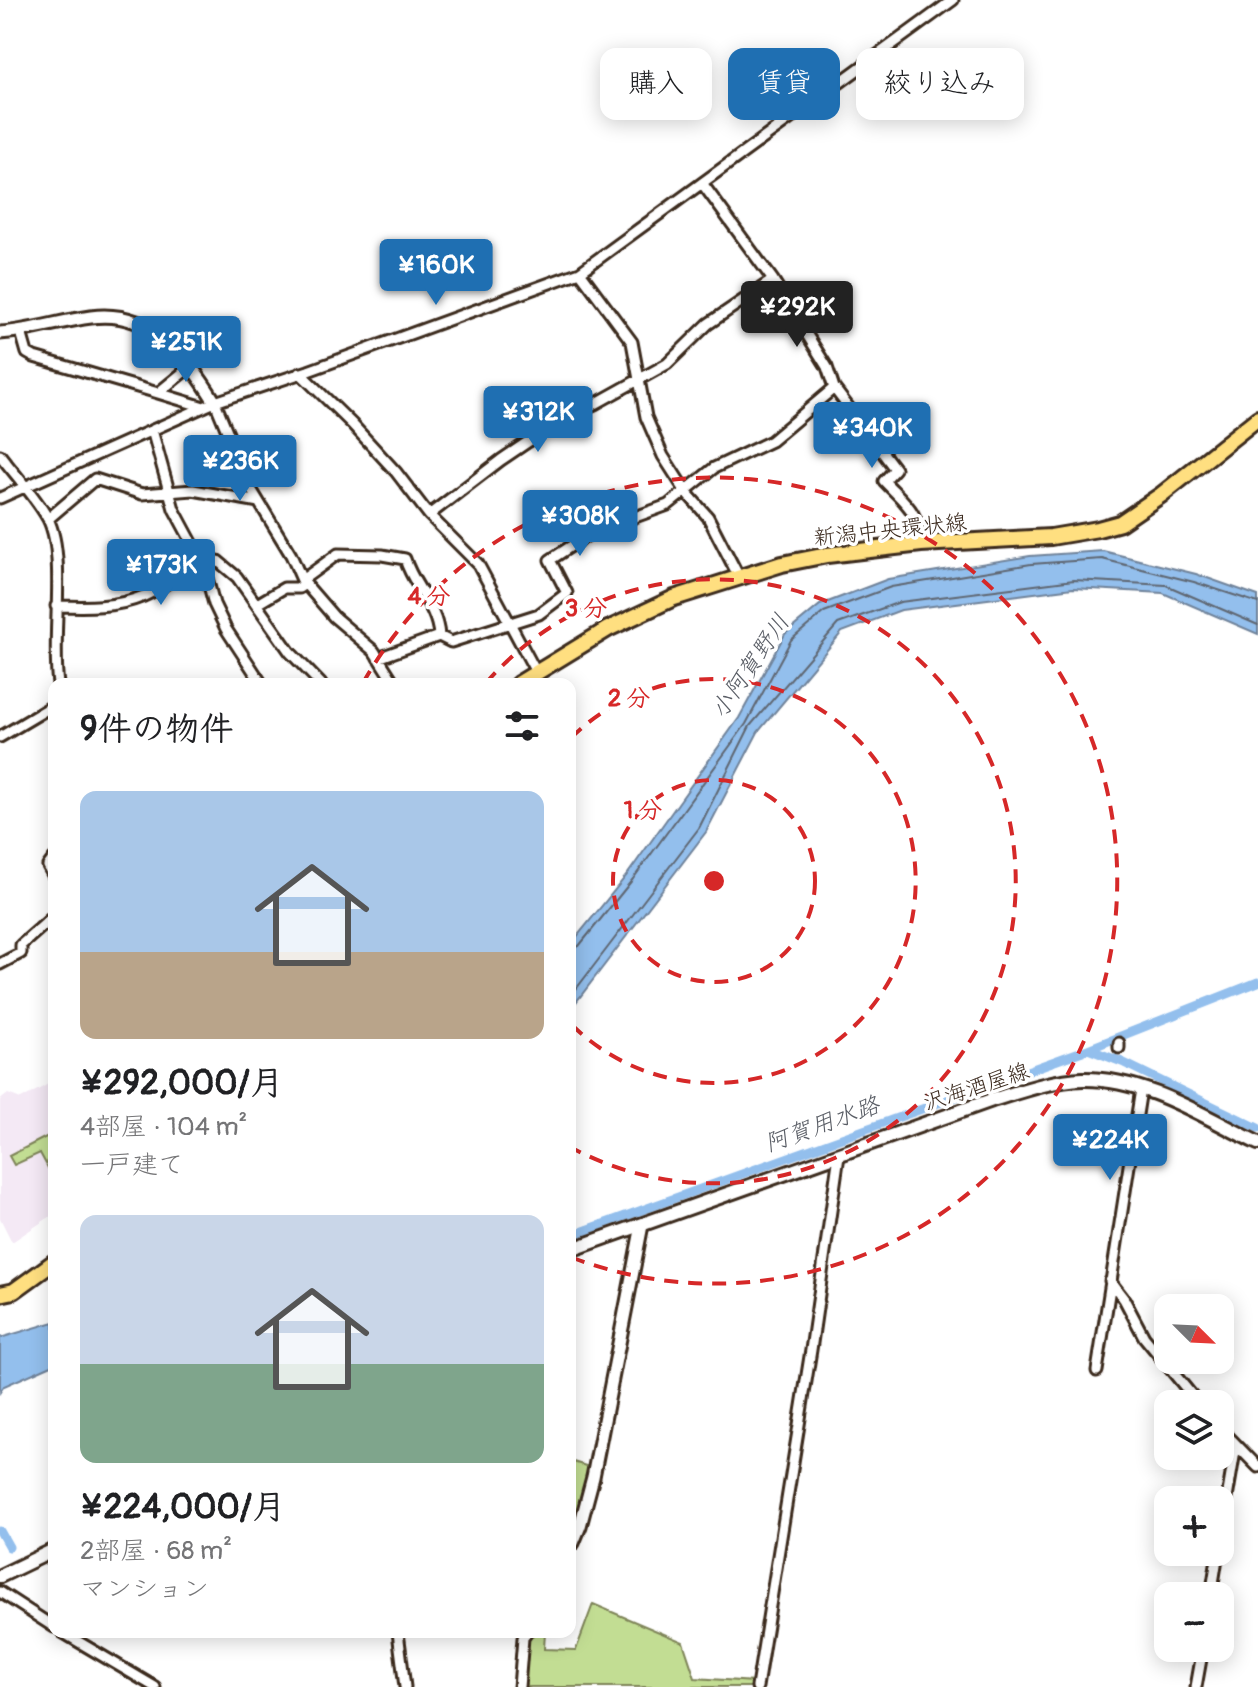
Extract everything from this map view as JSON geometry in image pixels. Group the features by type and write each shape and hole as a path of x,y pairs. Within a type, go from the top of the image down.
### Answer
{"main road":[{"name":"新潟中央環状線","path":"527,678 608,629 674,598 782,564 827,555 921,544 1051,537 1120,523 1161,495 1258,418"},
{"name":"沢海酒屋線","path":"576,1248 992,1100 1051,1083 1084,1079 1116,1082 1141,1089 1258,1143"},
{"path":"0,1294 14,1291 48,1266"},
{"path":"0,1576 48,1553"}],"street":[{"path":"0,498 210,404 580,272 953,0"},
{"path":"702,183 773,280 827,367 834,388 895,469 884,481 914,512 919,523 921,544"},
{"path":"580,272 632,342 646,417 663,456 686,492 708,517 740,579"},
{"path":"429,515 560,420 667,364 708,324 773,280"},
{"path":"0,333 21,332 92,317 120,318 156,331 183,354 251,489 291,555 303,582 316,599 374,651 391,678"},
{"path":"21,332 27,353 34,357 158,393 210,404"},
{"path":"158,393 191,366"},
{"path":"300,373 396,472 429,515 478,564 536,672"},
{"path":"378,658 439,636 451,642 539,614 567,593 550,560 578,539 668,505 714,468 771,441 834,388"},
{"path":"152,430 174,509 203,563 214,604 226,629 258,678"},
{"path":"0,455 48,519 56,545 57,678"},
{"path":"48,519 95,479 135,493 193,490 259,502"},
{"path":"257,604 284,588 299,588 338,554 405,559 428,599 439,636"},
{"path":"56,606 120,604 155,591 203,563 218,561 227,567 290,652 315,678"},
{"path":"0,737 48,709"},
{"path":"0,964 21,953 21,945 48,921"},
{"path":"1097,1371 1141,1089"},
{"path":"757,1687 839,1155"},
{"path":"576,1535 593,1477 642,1225"},
{"path":"1110,1281 1124,1299 1144,1337 1188,1390"},
{"path":"1236,1445 1258,1467"},
{"path":"1229,1486 1236,1445"},
{"path":"0,1592 48,1623"},
{"path":"72,1638 155,1687"},
{"path":"399,1638 405,1687"},
{"path":"519,1687 523,1638"},
{"path":"1196,1687 1200,1662"}],"shaded area":[{"path":"48,1084 48,1218 12,1242 0,1218 0,1100 8,1094 21,1099"}],"green space":[{"path":"48,1136 48,1168 40,1153 14,1165 9,1156"},
{"path":"576,1463 589,1467 576,1513"},
{"path":"593,1604 683,1642 695,1678 754,1682 753,1687 523,1687 528,1638 545,1638 544,1649 576,1650"}],"water":[{"path":"1103,551 1196,574 1258,596 1258,634 1163,593 1073,588 901,610 842,632 758,732 706,832 576,1002 576,938 627,875 739,718 785,634 820,605 888,579 1030,556"},
{"path":"48,1324 48,1367 4,1386 0,1392 0,1338"}],"waterway":[{"name":"阿賀用水路","path":"576,1234 1088,1049 1258,982"},
{"path":"1088,1049 1122,1062 1258,1128"},
{"name":"阿賀用水路","path":"0,1531 9,1547"}],"water label":[{"name":"小阿賀野川","path":"750,666"}]}
